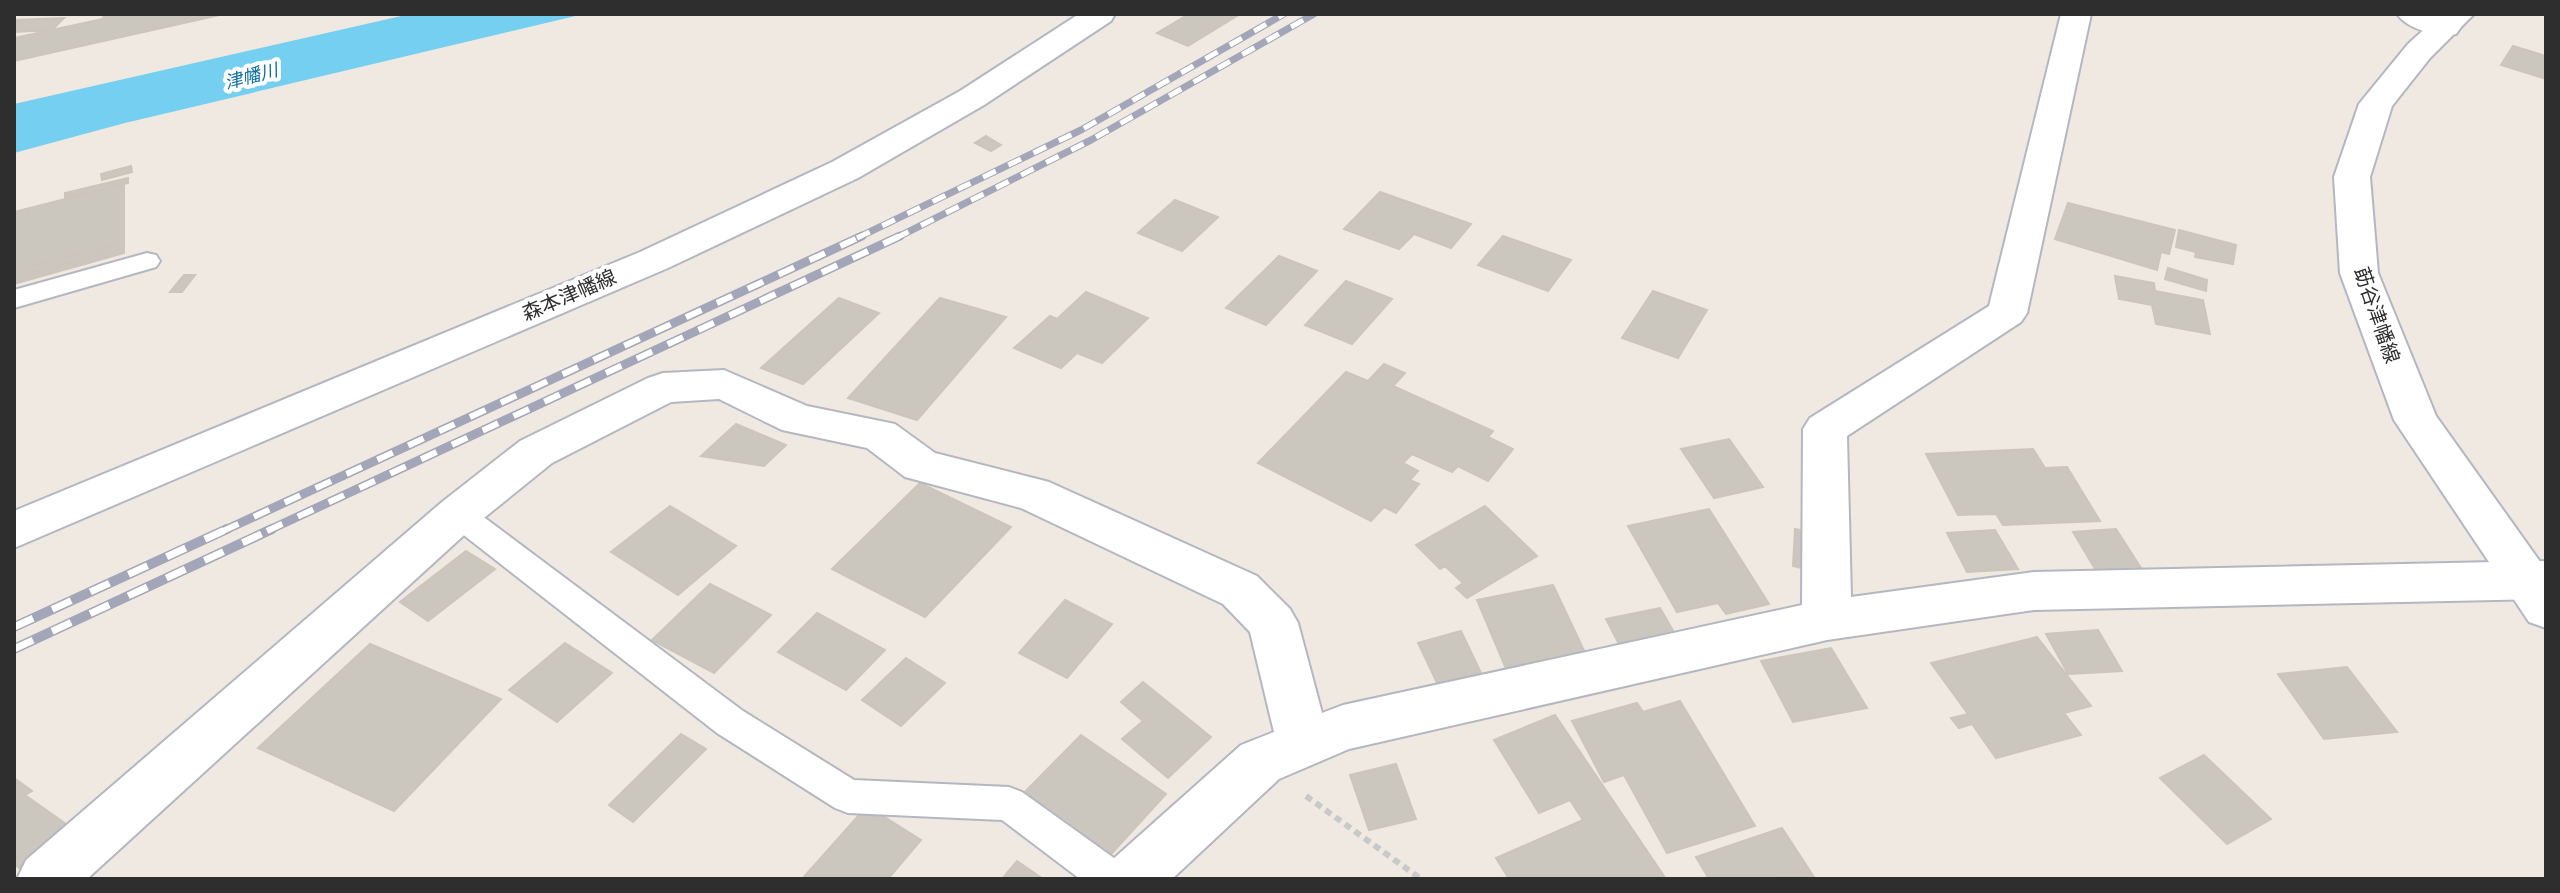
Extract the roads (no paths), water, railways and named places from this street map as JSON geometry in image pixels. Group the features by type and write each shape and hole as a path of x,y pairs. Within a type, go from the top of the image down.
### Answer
{"street":[{"name":"森本津幡線","path":"14,530 654,260 845,170 972,98 1100,14"},
{"path":"1827,620 1825,429 2007,313 2076,14"},
{"name":"莇谷津幡線","path":"2438,18 2419,51 2376,104 2352,177 2359,273 2416,420 2540,589"},
{"path":"46,879 458,514 536,452 663,388 724,384 797,419 880,435 921,466 1033,494 1240,590 1273,623 1282,754"},
{"path":"1132,879 1282,754 1343,728 1827,620 2034,591 2540,589"}],"lane":[{"path":"14,299 147,261"},
{"path":"458,514 730,722 848,796 1009,804 1111,879"}],"water":[{"name":"津幡川","path":"410,14 584,14 125,123 14,153 14,104"}],"railway":[{"path":"857,238 1081,130 1284,14"},
{"path":"900,236 1091,140 1314,14"},
{"path":"223,531 862,236"},
{"path":"267,531 900,236"},
{"path":"896,238 900,236"},
{"path":"14,627 227,529"},
{"path":"14,649 272,529"}]}
